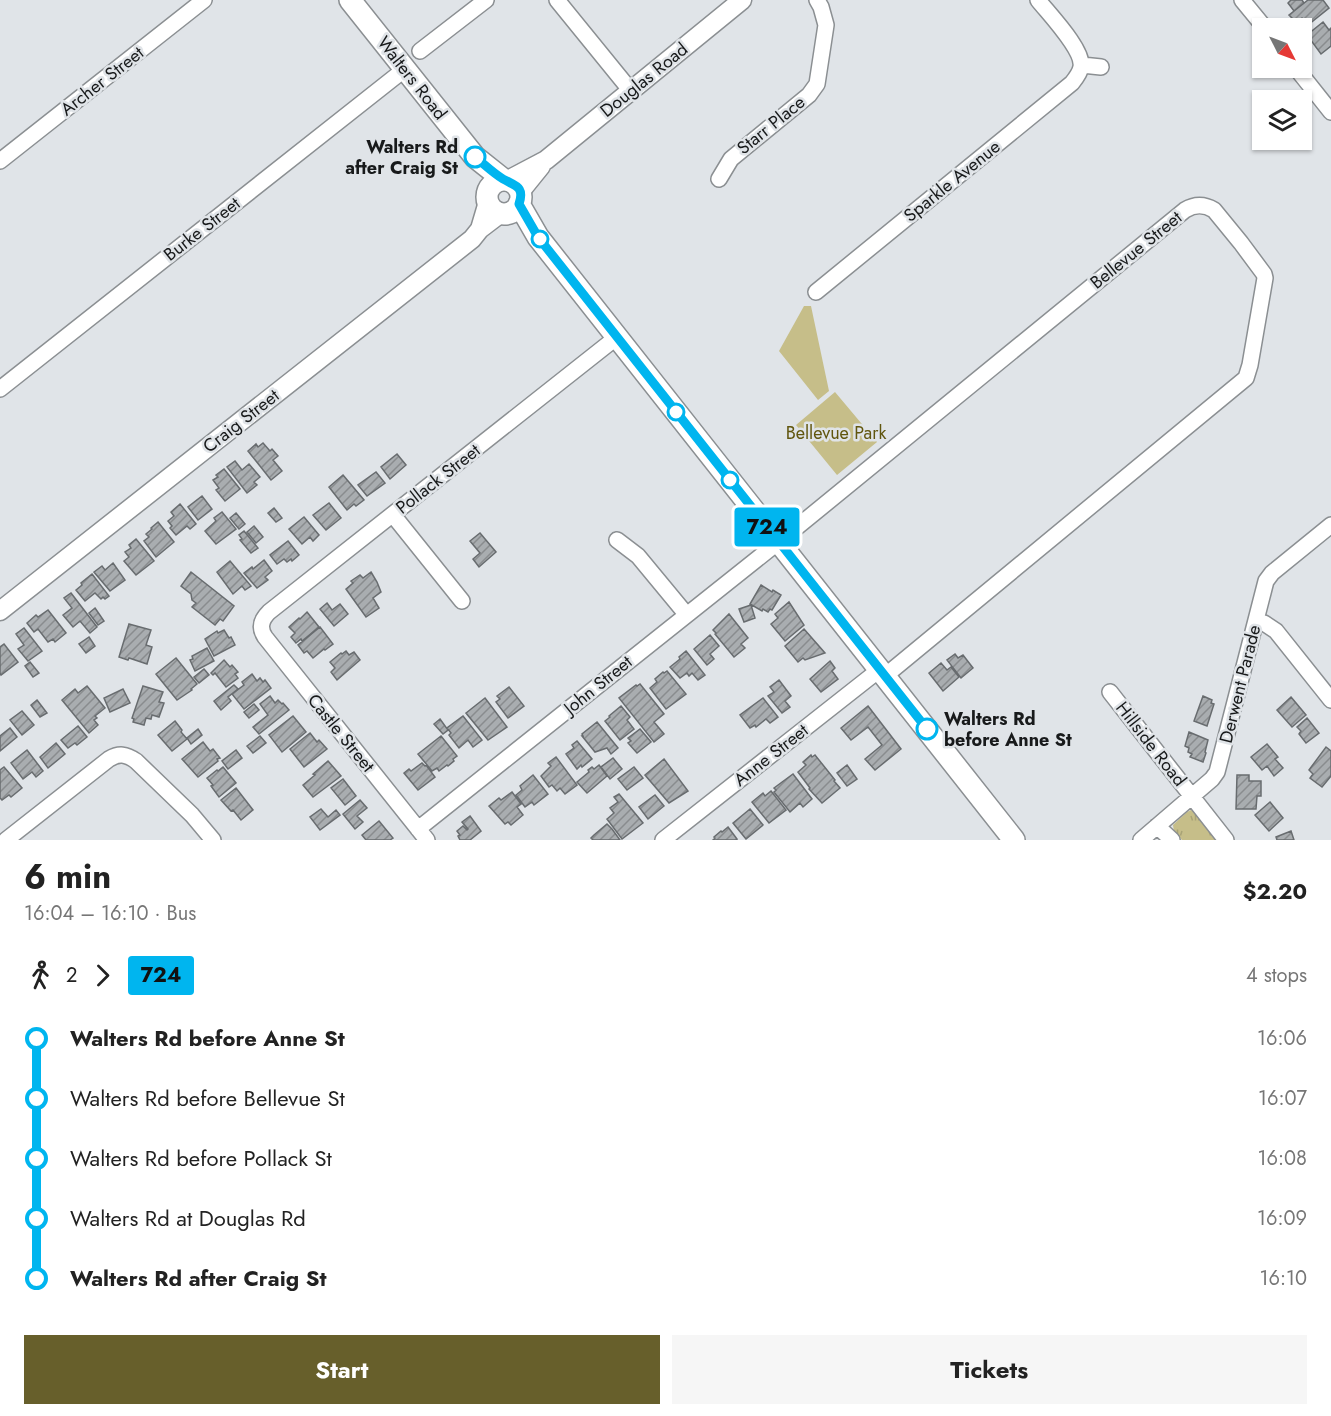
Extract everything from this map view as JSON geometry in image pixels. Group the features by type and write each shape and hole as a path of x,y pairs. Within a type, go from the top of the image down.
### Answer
{"main road":[{"name":"Walters Road","path":"350,0 1014,840"}],"street":[{"name":"Archer Street","path":"0,161 204,0"},
{"path":"420,51 486,0"},
{"path":"557,0 631,91"},
{"name":"Douglas Road","path":"504,197 742,0"},
{"name":"Starr Place","path":"719,179 731,159 809,95 817,84 826,25 817,0"},
{"path":"1038,0 1076,47 1082,65 1101,67"},
{"path":"1242,0 1257,18"},
{"name":"Sparkle Avenue","path":"816,292 1072,83 1082,65"},
{"name":"Burke Street","path":"0,389 405,69"},
{"path":"1304,78 1331,112"},
{"name":"Craig Street","path":"0,610 472,239 504,197"},
{"name":"Bellevue Street","path":"778,543 1185,210 1194,206 1204,206 1220,215 1260,267 1265,278 1246,378 882,673"},
{"name":"Pollack Street","path":"261,623 268,612 617,337"},
{"path":"393,515 462,601"},
{"name":"Derwent Parade","path":"1141,840 1212,779 1217,772 1265,585 1269,577 1331,525"},
{"path":"617,540 638,556 686,614"},
{"name":"John Street","path":"422,834 686,614 778,543"},
{"path":"1256,621 1276,631 1331,700"},
{"name":"Castle Street","path":"261,623 265,637 422,834"},
{"name":"Anne Street","path":"663,840 882,673"},
{"name":"Hillside Road","path":"1110,692 1226,840"},
{"path":"6,840 109,759 122,754 136,761 192,815 213,840"},
{"path":"1157,826 1172,840"}],"green space":[{"path":"804,306 811,306 829,391 818,400 779,351"},
{"name":"Bellevue Park","path":"835,392 877,442 837,475 796,425"},
{"path":"1191,810 1218,840 1182,840 1174,832 1173,825"}],"building":[{"path":"1291,0 1302,0 1304,3 1294,11 1288,3"},
{"path":"1308,0 1323,0 1329,8 1312,22 1312,18 1292,18 1289,15"},
{"path":"1323,22 1329,30 1331,28 1331,46 1321,54 1312,42 1312,31"},
{"path":"263,443 278,456 273,460 282,471 271,480 248,451 256,444 258,447"},
{"path":"397,454 406,465 390,479 381,467"},
{"path":"235,461 242,470 249,464 260,477 254,482 257,485 247,493 227,467"},
{"path":"224,469 240,489 225,501 216,490 219,488 213,480"},
{"path":"376,472 385,483 367,496 358,485"},
{"path":"343,475 364,500 347,510 329,487"},
{"path":"202,496 212,509 198,520 188,507"},
{"path":"329,503 341,518 326,530 313,515"},
{"path":"180,504 196,524 190,529 187,526 176,535 168,521 174,516 171,512"},
{"path":"274,508 282,518 276,522 268,513"},
{"path":"222,512 236,529 216,544 205,531 216,521 214,518"},
{"path":"236,513 245,524 239,529 230,518"},
{"path":"304,517 319,535 313,541 310,537 302,544 289,529"},
{"path":"158,522 174,542 156,557 144,541 149,537 146,534"},
{"path":"254,526 263,537 256,543 247,532"},
{"path":"244,531 258,548 251,553 240,540 242,539 239,535"},
{"path":"480,533 496,552 479,567 473,559 480,553 470,541"},
{"path":"136,539 154,561 136,575 124,561 129,557 125,552 131,548 129,545"},
{"path":"288,541 299,555 292,561 291,559 287,562 284,559 277,564 270,555"},
{"path":"264,560 272,571 265,577 268,580 257,588 244,573"},
{"path":"230,561 251,586 245,590 242,586 233,594 217,572"},
{"path":"113,563 125,580 110,591 94,572 102,566 105,570"},
{"path":"191,572 234,606 223,621 220,619 215,625 192,607 196,603 192,600 191,594 181,586"},
{"path":"371,572 381,592 373,598 379,608 366,617 346,589 353,583 351,581 360,575 363,578"},
{"path":"92,574 109,596 105,599 103,597 101,599 95,593 85,601 76,590"},
{"path":"761,585 781,595 772,610 768,612 750,604"},
{"path":"71,593 97,627 90,633 80,621 73,627 63,615 72,608 64,598"},
{"path":"789,602 804,625 785,641 771,624 778,618 775,614"},
{"path":"327,603 332,610 340,604 348,614 334,626 320,609"},
{"path":"751,605 755,618 744,622 739,609"},
{"path":"95,608 104,621 98,625 89,613"},
{"path":"48,610 66,633 55,642 53,639 48,642 38,629 34,632 27,623 36,615 38,617"},
{"path":"307,612 319,627 296,643 291,637 295,633 289,627"},
{"path":"729,614 748,638 741,644 745,648 734,657 713,630"},
{"path":"129,624 151,630 146,645 152,647 147,664 119,657"},
{"path":"320,627 333,644 313,658 307,651 304,653 298,645"},
{"path":"24,628 42,651 28,661 18,649 24,645 16,634"},
{"path":"804,629 825,653 805,660 803,658 798,662 785,646"},
{"path":"224,630 235,645 214,656 205,639 217,631 218,633"},
{"path":"710,635 719,646 710,654 714,659 707,665 694,649"},
{"path":"89,637 95,646 86,653 79,644"},
{"path":"4,644 18,662 1,675 0,647"},
{"path":"207,648 214,661 195,671 190,660 193,659 192,656"},
{"path":"346,651 349,655 354,652 360,660 337,680 331,672 335,668 330,662"},
{"path":"686,651 705,675 698,680 692,673 689,676 687,673 680,678 670,667"},
{"path":"955,654 958,658 963,655 973,668 961,678 947,660"},
{"path":"176,658 197,684 177,700 156,674"},
{"path":"224,660 238,672 235,674 238,678 226,687 215,673 213,675 211,673"},
{"path":"830,661 835,668 832,671 838,679 821,692 810,679"},
{"path":"30,662 39,673 33,677 25,666"},
{"path":"941,663 947,670 951,667 959,677 943,691 929,673"},
{"path":"204,669 209,675 199,683 194,677"},
{"path":"667,671 686,694 666,709 650,688 657,682 655,679"},
{"path":"252,674 257,681 260,678 263,682 265,680 271,688 244,709 232,694 244,685 242,682"},
{"path":"779,680 791,696 785,701 790,707 782,713 768,696 774,692 770,687"},
{"path":"640,684 664,714 654,722 664,734 654,742 619,698"},
{"path":"234,685 238,689 228,697 231,701 221,710 214,701"},
{"path":"87,686 105,708 95,716 97,718 94,720 98,725 89,733 62,700 75,689 78,693"},
{"path":"143,686 163,692 159,702 164,703 159,717 152,715 151,719 146,718 144,725 133,722 132,718"},
{"path":"509,687 524,706 508,718 496,702 500,699 497,696"},
{"path":"123,689 130,703 110,712 104,698"},
{"path":"270,696 275,703 278,700 289,710 259,734 253,727 268,715 260,704"},
{"path":"1203,696 1212,700 1211,703 1214,704 1207,726 1194,721"},
{"path":"1291,697 1306,715 1292,727 1277,710"},
{"path":"485,698 507,727 488,740 466,713"},
{"path":"763,698 778,717 770,723 766,719 756,727 755,725 750,728 740,715"},
{"path":"37,700 47,713 40,717 31,705"},
{"path":"254,704 259,710 249,718 244,712"},
{"path":"621,706 630,717 627,720 634,729 620,740 605,721"},
{"path":"868,706 901,749 875,770 865,759 882,745 868,727 851,740 841,728"},
{"path":"22,711 34,725 22,735 10,720"},
{"path":"293,716 306,732 282,752 269,735"},
{"path":"463,716 482,740 473,747 468,740 459,748 449,735 451,733 447,728"},
{"path":"1307,718 1319,733 1306,743 1297,727"},
{"path":"440,719 448,730 443,734 434,724"},
{"path":"175,721 187,739 172,751 158,735"},
{"path":"597,722 618,748 611,754 607,748 595,752 582,736"},
{"path":"78,726 87,737 77,745 75,743 68,748 61,740"},
{"path":"10,728 17,737 0,751 0,736"},
{"path":"198,729 202,735 191,744 187,738"},
{"path":"640,729 651,742 637,753 628,743 631,741 628,738"},
{"path":"1189,732 1208,740 1203,762 1190,757 1192,754 1185,746"},
{"path":"310,733 327,749 304,767 290,749"},
{"path":"260,736 266,743 253,753 247,746"},
{"path":"441,736 457,756 448,766 439,771 437,768 432,771 418,754"},
{"path":"577,741 592,759 577,769 566,754 574,748 572,745"},
{"path":"203,742 220,758 198,777 182,759"},
{"path":"56,743 65,754 48,768 40,757"},
{"path":"1267,744 1278,757 1275,759 1283,768 1274,776 1267,766 1262,770 1251,757"},
{"path":"1326,747 1331,751 1331,776 1322,787 1310,778 1313,774 1309,770"},
{"path":"27,750 43,771 36,777 32,772 23,779 11,763"},
{"path":"236,750 242,758 228,769 222,761"},
{"path":"811,755 812,757 815,755 840,788 822,803 798,772 806,765 803,762"},
{"path":"556,757 577,785 565,794 560,788 557,791 552,785 549,787 541,776 551,766 548,763"},
{"path":"613,758 622,769 610,779 601,767"},
{"path":"664,759 688,791 669,803 645,775"},
{"path":"328,761 341,776 313,797 303,785"},
{"path":"422,763 435,777 418,790 404,773"},
{"path":"599,765 607,776 587,793 577,782 589,772 588,770"},
{"path":"847,765 857,779 847,786 837,773"},
{"path":"4,767 22,788 11,797 9,795 2,800 0,798 0,770"},
{"path":"223,767 236,783 219,797 207,778"},
{"path":"634,767 643,778 627,790 618,779"},
{"path":"793,774 812,799 803,807 800,803 790,812 774,792 776,790 774,788"},
{"path":"533,775 548,794 534,805 532,802 525,807 516,795 522,790 520,786"},
{"path":"1237,775 1249,775 1249,781 1261,781 1261,796 1257,796 1256,809 1236,809"},
{"path":"343,779 356,796 345,805 331,788"},
{"path":"236,788 253,810 241,820 221,800"},
{"path":"771,791 786,810 769,823 752,802 763,793 765,796"},
{"path":"512,792 521,804 517,807 523,815 511,825 508,822 505,824 489,806"},
{"path":"619,794 643,823 622,839 607,819 614,813 610,808 618,802 614,797"},
{"path":"655,795 664,806 648,819 639,807"},
{"path":"360,800 367,808 357,816 363,822 355,829 343,814"},
{"path":"1270,802 1283,818 1269,831 1255,815"},
{"path":"321,809 328,817 336,810 340,815 320,830 310,817"},
{"path":"750,809 763,825 746,839 733,823"},
{"path":"470,816 481,831 470,840 460,840 457,831 463,826 468,829 462,822"},
{"path":"379,821 393,838 366,840 362,835"},
{"path":"607,824 620,840 593,840 591,838"},
{"path":"728,827 737,840 713,840 714,837"},
{"path":"1291,831 1294,840 1277,840 1276,837"}],"bus line":[{"name":"724","path":"475,157 504,180 518,186 521,196 519,204 538,237 927,729"}],"place":[{"name":"Walters Rd after Craig St","path":"475,157"},
{"name":"Walters Rd before Anne St","path":"927,729"}]}
